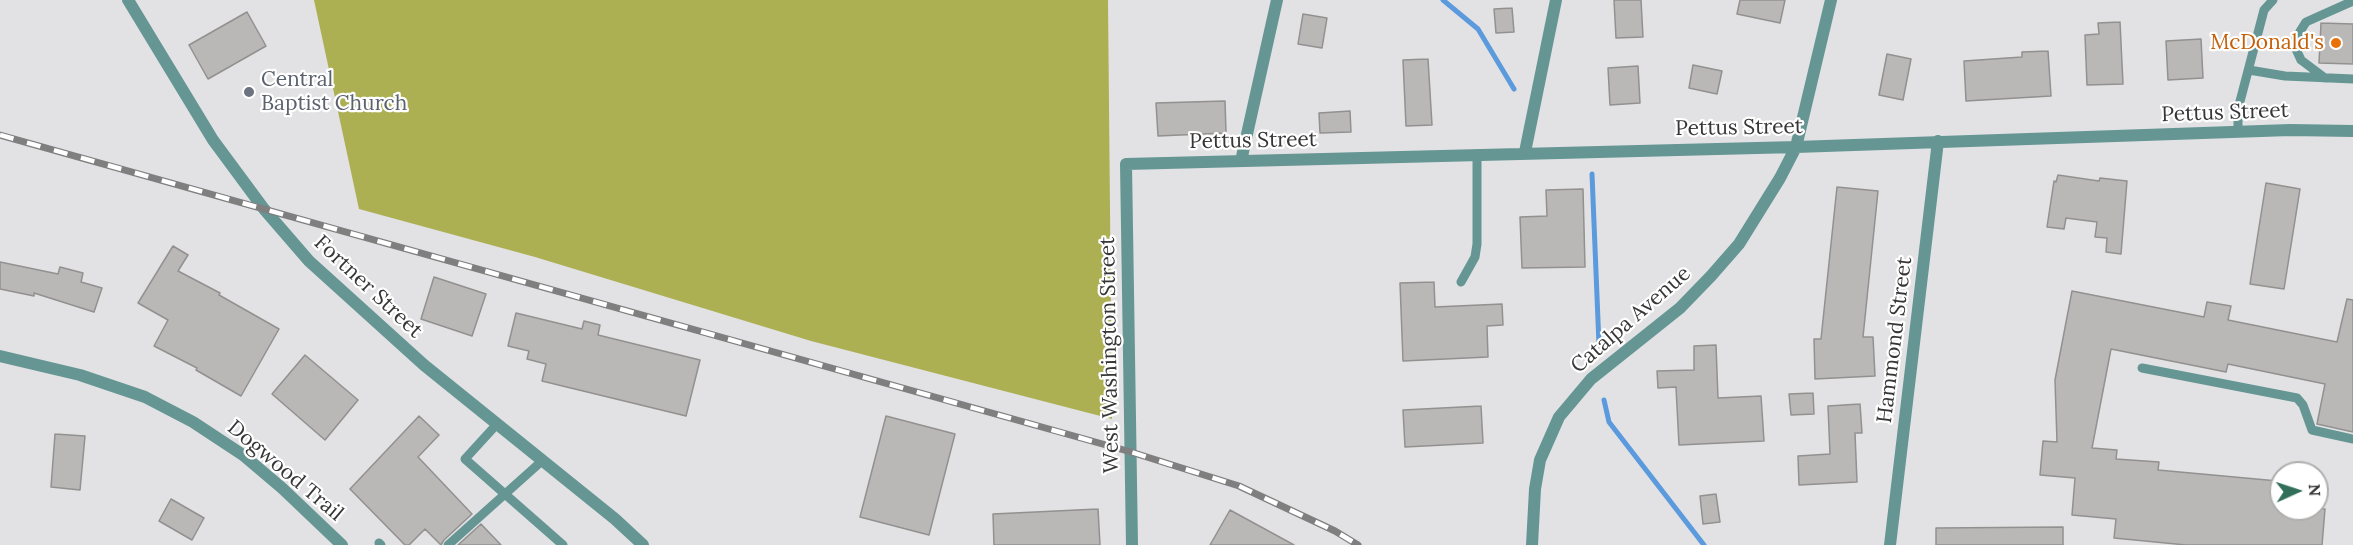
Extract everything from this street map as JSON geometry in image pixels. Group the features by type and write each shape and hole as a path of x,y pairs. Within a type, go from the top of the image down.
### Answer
{"street":[{"name":"Fortner Street","path":"128,0 213,140 279,227 309,261 424,365 543,460 641,544"},
{"path":"1241,161 1277,0"},
{"path":"1524,152 1556,0"},
{"name":"Catalpa Avenue","path":"1532,545 1535,489 1540,460 1559,417 1591,379 1680,308 1739,244 1759,215 1796,147 1831,0"},
{"name":"Pettus Street","path":"1126,164 1524,152 1796,147 2238,131 2353,131"},
{"name":"Hammond Street","path":"1890,545 1938,141"},
{"name":"West Washington Street","path":"1126,164 1132,545"},
{"name":"Dogwood Trail","path":"0,356 80,375 134,393 193,422 243,455 282,488 342,545"}],"lane":[{"path":"2238,131 2238,109 2264,10 2273,0"},
{"path":"2325,78 2301,60 2295,46 2296,38 2306,22 2353,1"},
{"path":"2249,70 2285,76 2353,79"},
{"path":"1461,282 1475,257 1477,244 1477,155"},
{"path":"2142,368 2297,399 2303,405 2312,430 2353,439"},
{"path":"497,424 465,459 563,545"},
{"path":"448,545 543,460"}],"green space":[{"path":"314,0 1108,0 1112,419 811,341 535,257 359,209"}],"building":[{"path":"1614,0 1641,0 1643,37 1616,38"},
{"path":"1740,0 1785,0 1780,23 1737,14"},
{"path":"1512,8 1514,32 1496,33 1494,9"},
{"path":"247,12 266,46 208,79 189,45"},
{"path":"1303,14 1327,18 1322,48 1298,44"},
{"path":"2120,22 2123,84 2087,85 2085,35 2099,34 2098,23"},
{"name":"McDonald's","path":"2321,23 2353,24 2353,64 2319,63"},
{"path":"2201,39 2203,78 2168,80 2166,41"},
{"path":"2048,51 2051,96 1966,101 1964,61 2022,57 2022,52"},
{"path":"1887,54 1911,59 1903,100 1879,95"},
{"path":"1428,59 1432,125 1406,126 1403,60"},
{"path":"1693,65 1722,71 1717,94 1689,88"},
{"path":"1638,66 1640,103 1610,105 1608,68"},
{"path":"1225,101 1226,133 1158,136 1156,103"},
{"path":"1350,111 1351,132 1320,133 1319,113"},
{"path":"2058,175 2099,181 2100,178 2127,181 2121,254 2106,252 2107,238 2095,237 2097,222 2066,218 2064,229 2047,227 2054,181 2056,182"},
{"path":"2266,183 2300,189 2284,289 2250,284"},
{"path":"1837,187 1878,191 1863,337 1873,337 1875,376 1815,379 1814,339 1821,339"},
{"path":"1583,189 1585,267 1522,268 1520,217 1547,216 1546,190"},
{"path":"173,246 188,255 178,271 220,293 219,295 279,329 241,396 196,370 197,368 154,346 168,320 138,303"},
{"path":"0,262 58,274 60,267 83,273 81,282 102,288 94,312 34,293 34,296 0,289"},
{"path":"434,277 486,294 472,336 421,319"},
{"path":"1434,282 1435,307 1502,304 1503,325 1487,326 1488,357 1403,361 1400,283"},
{"path":"2072,291 2204,317 2207,302 2231,306 2228,320 2337,342 2347,299 2353,300 2353,432 2317,424 2325,384 2228,364 2226,372 2111,349 2092,448 2117,450 2116,459 2159,462 2158,470 2269,480 2269,521 2324,521 2322,545 2186,545 2114,538 2116,519 2072,515 2075,478 2040,475 2043,441 2057,442 2055,380"},
{"path":"516,313 582,329 584,321 600,325 598,335 700,360 686,416 542,381 546,364 527,359 529,351 508,346"},
{"path":"1716,345 1718,398 1761,396 1764,441 1679,445 1676,387 1658,388 1657,371 1694,370 1694,346"},
{"path":"305,355 358,400 325,440 272,394"},
{"path":"1813,393 1814,414 1791,415 1789,394"},
{"path":"1860,404 1862,433 1855,433 1857,482 1799,485 1798,456 1830,454 1828,406"},
{"path":"1481,406 1483,443 1405,447 1403,410"},
{"path":"419,416 439,435 418,457 472,514 441,545 425,529 409,545 405,545 350,489"},
{"path":"886,416 955,434 929,535 860,517"},
{"path":"55,434 85,436 80,490 51,487"},
{"path":"1716,494 1720,522 1703,524 1700,496"},
{"path":"171,499 204,518 192,540 159,521"},
{"path":"1098,509 1100,545 994,545 993,514"},
{"path":"1230,510 1294,545 1210,545"},
{"path":"481,524 501,545 458,545"},
{"path":"2063,527 2063,545 1936,545 1936,528"}],"waterway":[{"path":"1443,0 1478,29 1514,89"},
{"path":"1592,174 1599,345"},
{"path":"1604,400 1609,422 1704,545"}],"railway":[{"path":"0,135 1131,452 1239,486 1335,531 1358,545"}],"place":[{"name":"McDonald's","path":"2336,43"},
{"name":"Central Baptist Church","path":"249,92"}]}
